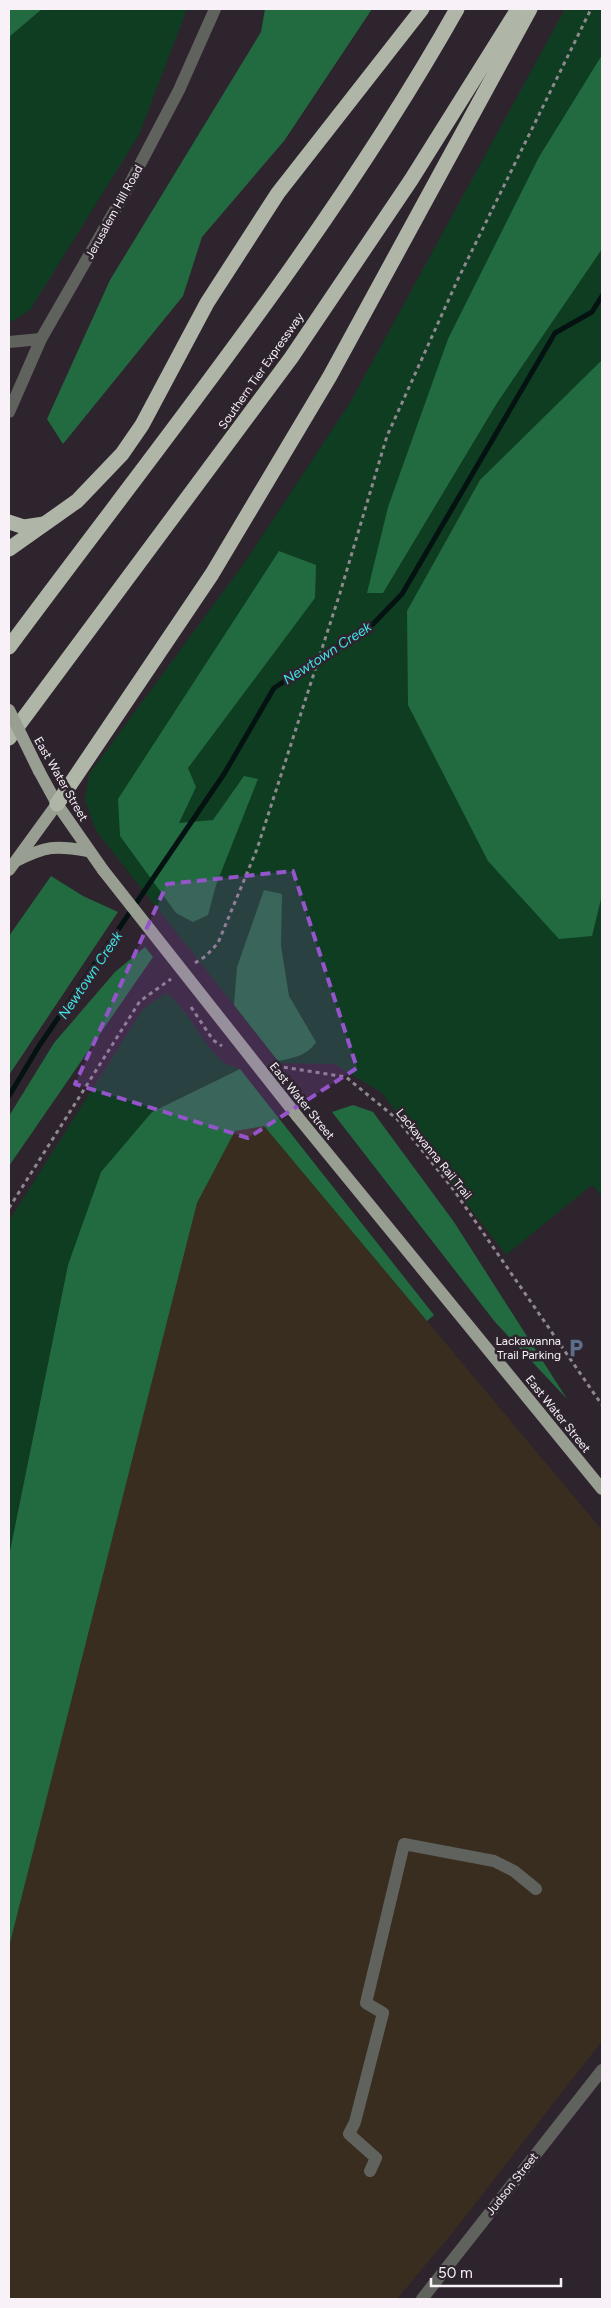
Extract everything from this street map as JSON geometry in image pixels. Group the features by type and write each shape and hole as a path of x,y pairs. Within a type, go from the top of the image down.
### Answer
{"highway":[{"path":"9,549 77,501 122,454 142,425 207,303 278,193 422,9"},
{"path":"9,647 247,332 329,213 457,9"},
{"name":"Southern Tier Expressway","path":"9,738 291,358 411,180 518,9"},
{"path":"57,804 212,574 325,385 530,9"},
{"path":"9,522 24,526 48,523"}],"main road":[{"name":"East Water Street","path":"9,710 57,804 88,851 297,1116 602,1489"},
{"path":"12,866 57,804"},
{"path":"12,866 38,851 59,846 88,851"}],"street":[{"name":"Jerusalem Hill Road","path":"9,412 41,339 135,174 180,90 215,9"},
{"path":"9,342 41,339"},
{"path":"370,2171 376,2158 349,2134 354,2122 383,2013 366,2003 404,1844 494,1861 514,1871 536,1888"},
{"name":"Judson Street","path":"426,2298 602,2070"}],"path":[{"path":"190,966 206,956 218,943 257,849 340,593 387,436 458,279 591,9"},
{"path":"9,1208 140,1001 174,977"},
{"path":"188,1003 197,1020 213,1040 228,1050"},
{"name":"Lackawanna Rail Trail","path":"268,1066 346,1077 397,1119 453,1189 602,1405"}],"highlighted area":[{"path":"293,871 357,1068 248,1138 75,1084 167,884"}],"shaded area":[{"path":"263,1125 602,1530 602,2041 454,2231 397,2299 9,2299 9,1947 197,1203 235,1131"}],"green space":[{"path":"9,9 42,9 9,37"},
{"path":"42,9 187,9 139,135 30,310 9,323 9,37"},
{"path":"265,9 372,9 284,141 202,237 183,296 63,444 47,419 110,280 261,32"},
{"path":"565,9 602,9 602,1196 592,1185 506,1255 381,1092 334,1064 280,1063 96,831 85,800 89,774 245,562 351,401"},
{"path":"602,55 602,249 497,403 383,593 367,593 388,507 448,339 539,157"},
{"path":"602,360 602,895 592,936 559,939 488,861 408,705 407,611 480,480"},
{"path":"279,551 316,565 315,598 188,768 196,787 179,823 213,820 244,776 258,779 216,885 208,915 193,922 176,913 120,836 118,799"},
{"path":"51,876 83,896 118,912 9,1075 9,936"},
{"path":"264,890 282,894 281,946 289,996 316,1042 304,1053 278,1061 234,1005 237,967"},
{"path":"145,947 153,957 9,1166 9,1116 54,1043 115,972"},
{"path":"166,993 181,1008 214,1053 228,1065 240,1069 152,1112 68,1265 9,1556 9,1221 143,1009"},
{"path":"240,1069 434,1315 427,1321 264,1126 235,1131 197,1203 9,1947 9,1556 68,1265 101,1172 152,1112"},
{"path":"353,1105 373,1112 454,1222 567,1399 495,1322 332,1112"}],"waterway":[{"name":"Newtown Creek","path":"9,1096 39,1046 224,774 274,688 373,624 402,594 555,333 592,312 602,296"}],"place":[{"name":"Lackawanna Trail Parking","path":"576,1348"}]}
